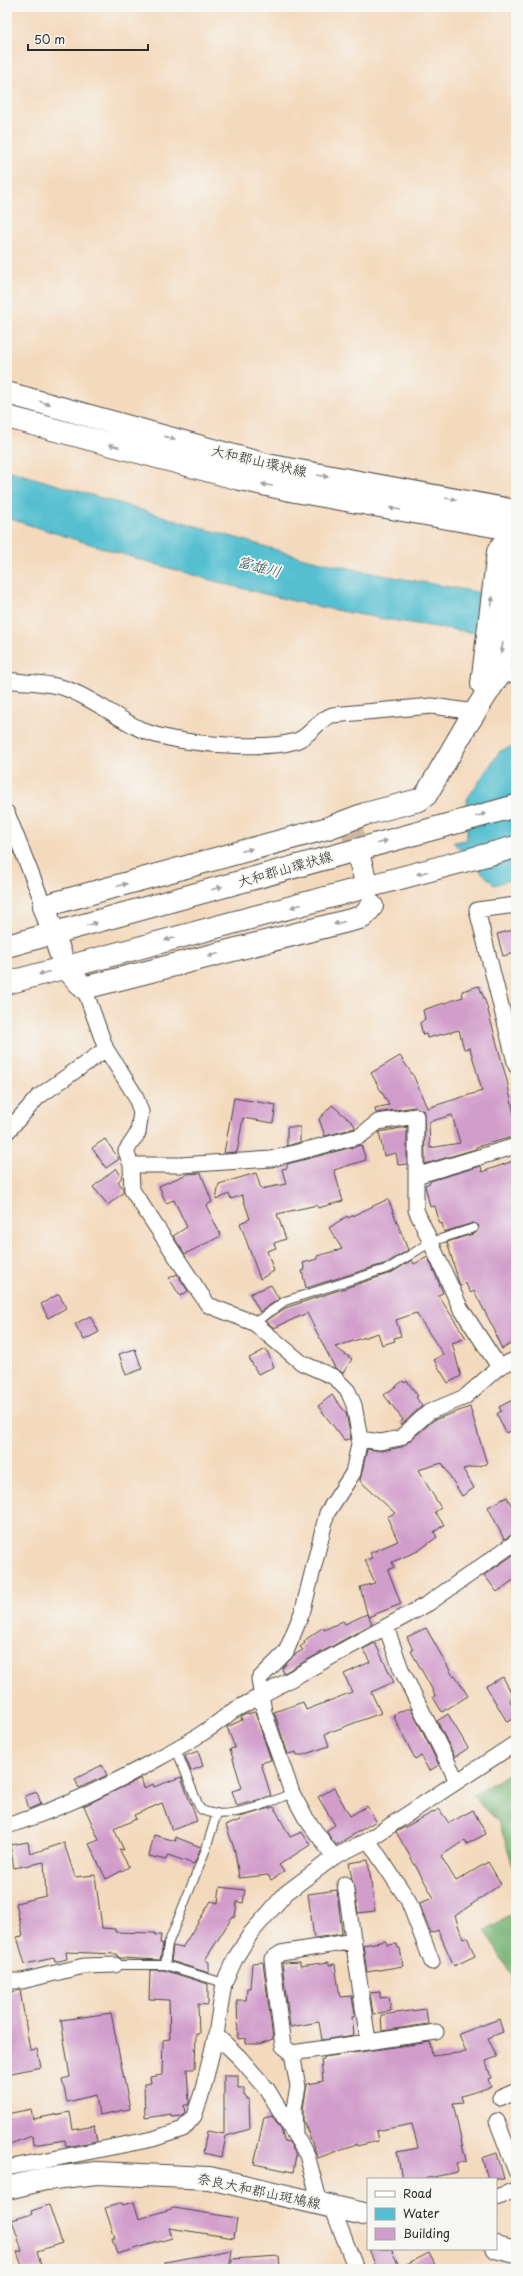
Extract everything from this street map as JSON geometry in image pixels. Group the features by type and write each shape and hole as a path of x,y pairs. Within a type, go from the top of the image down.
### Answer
{"main road":[{"name":"大和郡山環状線","path":"7,392 267,465 515,521"},
{"name":"大和郡山環状線","path":"7,417 287,489 515,521"},
{"name":"大和郡山環状線","path":"44,906 351,825 365,814 419,800 426,796 499,673 507,553 515,521"},
{"name":"大和郡山環状線","path":"7,946 447,823 516,806"},
{"path":"7,983 459,864 516,847"},
{"path":"359,858 366,882"},
{"path":"44,906 65,967 84,988 363,917 372,906"},
{"name":"奈良大和郡山斑鳩線","path":"7,2188 45,2179 97,2173 147,2174 209,2178 367,2215"},
{"path":"497,2246 516,2252"}],"street":[{"path":"7,680 57,686 85,697 143,730 170,738 197,743 237,745 295,741 306,736 323,718 332,715 432,706 477,708"},
{"path":"7,813 44,906"},
{"path":"516,905 477,910 516,1066"},
{"path":"84,988 106,1049 135,1095 141,1112 138,1133 126,1151 131,1165 132,1190 208,1305 254,1323 302,1363 334,1377 348,1391 354,1405 360,1439 353,1474 327,1513 303,1610 286,1652 258,1679 263,1696 264,1712 292,1793 305,1817 334,1857"},
{"path":"7,1132 38,1097 106,1049"},
{"path":"131,1165 180,1165 271,1159 360,1136 378,1122 416,1116 416,1210 460,1307 499,1368"},
{"path":"416,1176 516,1146"},
{"path":"360,1439 380,1442 400,1438 430,1412 465,1397 499,1368 516,1359"},
{"path":"7,1826 67,1804 176,1749 213,1728 231,1712 263,1696 334,1654 386,1627 429,1602 516,1542"},
{"path":"386,1627 401,1669 457,1782"},
{"path":"7,2168 153,2139 183,2129 194,2116 200,2099 216,2035 224,1983 236,1957 252,1932 286,1893 334,1857 368,1840 516,1743"},
{"path":"368,1840 408,1900 432,1962"},
{"path":"346,1884 368,2041"},
{"path":"295,2136 294,2108 298,2087 292,2053 283,2046 272,1959 281,1953 354,1941"},
{"path":"7,1981 22,1981 84,1966 115,1965"},
{"path":"292,2053 436,2032"},
{"path":"216,2035 240,2058 267,2089 307,2155 326,2205 356,2269"},
{"path":"500,2098 516,2091"},
{"path":"497,2121 516,2171"},
{"path":"497,2197 516,2190"}],"lane":[{"path":"254,1323 285,1301 389,1268 431,1242 474,1228"},
{"path":"176,1749 200,1809 208,1813 241,1811 263,1806 292,1793"},
{"path":"166,1965 168,1944 206,1849 217,1813"},
{"path":"115,1965 166,1965 224,1983"}],"green space":[{"path":"509,1773 516,1777 516,1876 499,1822 472,1796"},
{"path":"516,1912 516,1984 485,1930"}],"water":[{"name":"富雄川","path":"7,470 304,558 366,572 516,599 516,639 374,617 289,600 183,572 7,518"},
{"path":"516,745 516,878 494,885 453,842 467,840 467,799 500,751"}],"building":[{"path":"513,930 516,953 503,956 497,934"},
{"path":"479,986 486,1003 507,1081 516,1124 516,1136 476,1147 476,1149 425,1164 424,1111 415,1107 376,1113 375,1108 389,1105 371,1073 400,1056 414,1077 427,1108 482,1091 470,1048 464,1049 459,1030 427,1038 426,1034 423,1035 420,1023 425,1019 423,1010 463,997 462,991","holes":["452,1115 460,1143 430,1148 429,1122"]},
{"path":"234,1098 276,1105 273,1123 243,1118 237,1152 224,1153"},
{"path":"332,1105 354,1124 355,1128 325,1136 319,1119"},
{"path":"287,1127 300,1127 300,1142 287,1146"},
{"path":"407,1127 407,1164 398,1165 396,1153 384,1156 379,1132"},
{"path":"105,1139 119,1159 106,1168 92,1148"},
{"path":"361,1145 366,1160 334,1170 343,1201 318,1208 317,1205 277,1214 286,1239 274,1243 276,1248 267,1251 274,1271 260,1279 240,1223 250,1219 242,1195 231,1199 229,1194 216,1200 219,1184 256,1173 261,1189 286,1184 282,1169 287,1168 287,1164"},
{"path":"516,1160 516,1341 502,1349 495,1334 496,1333 474,1291 471,1293 465,1283 460,1286 447,1242 476,1233 479,1226 473,1223 444,1232 435,1206 430,1207 425,1185 430,1183 430,1181 481,1166 482,1172"},
{"path":"116,1168 122,1177 118,1182 123,1188 123,1193 108,1205 93,1187"},
{"path":"201,1173 212,1202 206,1205 221,1236 185,1254 173,1236 187,1227 174,1200 166,1203 159,1186 187,1174"},
{"path":"388,1199 408,1250 387,1263 306,1288 302,1271 305,1270 303,1263 317,1259 317,1256 342,1249 329,1228 347,1216 348,1218"},
{"path":"428,1257 443,1293 438,1295 466,1338 452,1343 461,1376 448,1383 434,1360 443,1354 416,1313 396,1320 401,1336 394,1338 395,1341 382,1345 378,1333 335,1347 352,1359 343,1373 335,1368 307,1313 274,1328 266,1321 285,1308 391,1273 412,1260 414,1264"},
{"path":"177,1274 188,1291 180,1296 169,1278"},
{"path":"271,1285 279,1299 260,1312 250,1294"},
{"path":"59,1294 66,1308 48,1318 41,1304"},
{"path":"90,1316 99,1332 84,1340 75,1324"},
{"path":"135,1349 142,1369 126,1375 119,1354"},
{"path":"266,1349 274,1367 258,1374 249,1358"},
{"path":"403,1381 405,1383 407,1381 418,1396 416,1397 422,1406 401,1425 400,1423 403,1420 384,1395"},
{"path":"332,1395 346,1413 351,1439 344,1440 318,1406"},
{"path":"516,1398 516,1429 506,1433 497,1414 501,1411 499,1407"},
{"path":"470,1407 487,1464 463,1469 474,1488 462,1496 442,1463 418,1470 441,1508 435,1512 444,1525 434,1532 437,1537 418,1551 392,1562 394,1567 388,1570 401,1604 368,1617 360,1587 375,1583 365,1560 372,1558 370,1553 398,1541 387,1517 395,1513 360,1481 367,1449 382,1451 402,1447 434,1420"},
{"path":"507,1497 516,1515 516,1533 504,1539 488,1507"},
{"path":"516,1553 516,1578 497,1592 484,1575"},
{"path":"367,1614 372,1624 284,1673 282,1669 294,1655 303,1650 300,1647 305,1643 304,1641 323,1627 324,1630 343,1621 345,1624"},
{"path":"426,1628 453,1676 455,1675 468,1696 442,1712 433,1697 435,1696 432,1689 411,1651 413,1650 407,1637"},
{"path":"375,1643 394,1682 371,1692 381,1713 325,1734 329,1746 303,1755 297,1755 296,1752 288,1754 274,1712 303,1702 306,1710 352,1692 344,1674 370,1662 363,1649"},
{"path":"503,1677 513,1696 509,1699 516,1712 516,1717 507,1722 486,1686"},
{"path":"406,1709 411,1709 439,1765 429,1771 421,1756 415,1759 393,1715"},
{"path":"255,1712 271,1760 261,1763 271,1796 237,1806 232,1791 242,1788 230,1749 235,1748 227,1727 242,1720 241,1717 244,1715"},
{"path":"448,1714 468,1748 455,1757 437,1721"},
{"path":"198,1751 203,1766 191,1771 185,1756"},
{"path":"102,1765 107,1775 79,1788 75,1779"},
{"path":"181,1777 197,1821 172,1830 162,1803 134,1815 136,1819 114,1829 124,1850 119,1849 129,1867 106,1879 89,1844 99,1840 84,1806 141,1778 144,1788 153,1784 154,1787"},
{"path":"334,1788 350,1816 367,1806 376,1821 336,1845 326,1831 335,1825 318,1797"},
{"path":"37,1792 41,1804 29,1809 25,1796"},
{"path":"274,1807 290,1837 302,1832 310,1845 279,1865 284,1872 271,1880 268,1875 239,1878 235,1851 226,1825 241,1820 240,1817"},
{"path":"439,1809 449,1823 473,1810 486,1834 467,1844 465,1840 441,1856 456,1881 488,1862 501,1884 455,1916 463,1939 467,1937 475,1956 454,1966 438,1930 431,1933 419,1903 434,1898 396,1832"},
{"path":"154,1835 176,1841 175,1837 201,1847 194,1864 168,1855 166,1860 149,1856"},
{"path":"28,1842 30,1854 64,1843 75,1877 95,1875 102,1928 115,1929 115,1932 155,1933 155,1935 161,1935 160,1943 163,1944 160,1960 120,1958 117,1954 66,1952 67,1959 55,1962 54,1958 25,1964 17,1937 23,1936 16,1903 46,1896 44,1862 14,1868 10,1845"},
{"path":"368,1860 375,1911 358,1913 349,1863"},
{"path":"220,1887 245,1890 243,1903 237,1902 235,1917 233,1916 205,1960 209,1962 209,1973 171,1961 173,1946 182,1948 211,1901 218,1903"},
{"path":"337,1890 342,1934 314,1938 308,1894"},
{"path":"386,1941 387,1945 397,1944 398,1948 400,1948 403,1966 367,1972 363,1945"},
{"path":"263,1962 273,2039 259,2044 246,2044 246,2038 238,2039 237,2000 246,2000 247,1988 250,1988 252,1963"},
{"path":"300,1962 300,1966 329,1962 329,1965 335,1964 340,1997 352,1996 355,2016 352,2017 354,2035 322,2040 319,2022 290,2027 282,1963"},
{"path":"150,1970 164,1970 208,1984 208,2005 198,2004 199,2034 196,2034 195,2069 187,2069 189,2103 188,2105 184,2105 185,2113 182,2116 171,2117 171,2114 145,2118 144,2084 151,2083 150,2077 162,2075 163,2040 170,2039 169,2000 149,1999"},
{"path":"20,1990 30,2050 37,2049 41,2067 7,2074 7,2055 10,2054 7,2036 7,1993"},
{"path":"380,1992 380,1998 389,1997 391,2011 373,2014 370,1993"},
{"path":"426,2009 428,2024 382,2031 381,2015"},
{"path":"111,2013 130,2109 99,2115 96,2095 67,2102 62,2079 70,2077 61,2020"},
{"path":"499,2019 503,2032 488,2038 497,2057 486,2061 491,2078 488,2079 491,2087 461,2096 463,2103 453,2104 466,2161 456,2163 458,2172 429,2178 402,2178 397,2152 418,2148 412,2124 376,2131 378,2141 357,2146 356,2144 318,2158 303,2120 303,2109 307,2084 323,2081 321,2060 324,2059 324,2057 430,2042 432,2056 466,2052 459,2034"},
{"path":"224,2075 238,2075 238,2088 244,2088 244,2096 246,2096 246,2099 249,2099 250,2129 226,2136 222,2157 203,2153 207,2131 224,2134"},
{"path":"31,2109 33,2119 70,2112 73,2130 94,2126 97,2141 66,2147 65,2140 33,2145 32,2136 7,2145 7,2114"},
{"path":"272,2115 281,2129 284,2141 289,2142 296,2155 293,2172 254,2164 264,2117"},
{"path":"497,2153 504,2179 488,2178 482,2158"},
{"path":"134,2202 139,2219 174,2208 237,2218 234,2238 169,2228 172,2238 117,2254 112,2238 115,2238 105,2208 122,2203 123,2205"},
{"path":"49,2205 62,2243 37,2251 42,2269 23,2269 17,2252 22,2251 12,2220 32,2214 31,2211"},
{"path":"232,2250 229,2269 166,2269 165,2262"},
{"path":"369,2250 391,2250 400,2268 429,2253 437,2269 377,2269"},
{"path":"279,2256 280,2269 232,2269 232,2259"}],"tunnel":[{"path":"352,830 359,857"}]}
